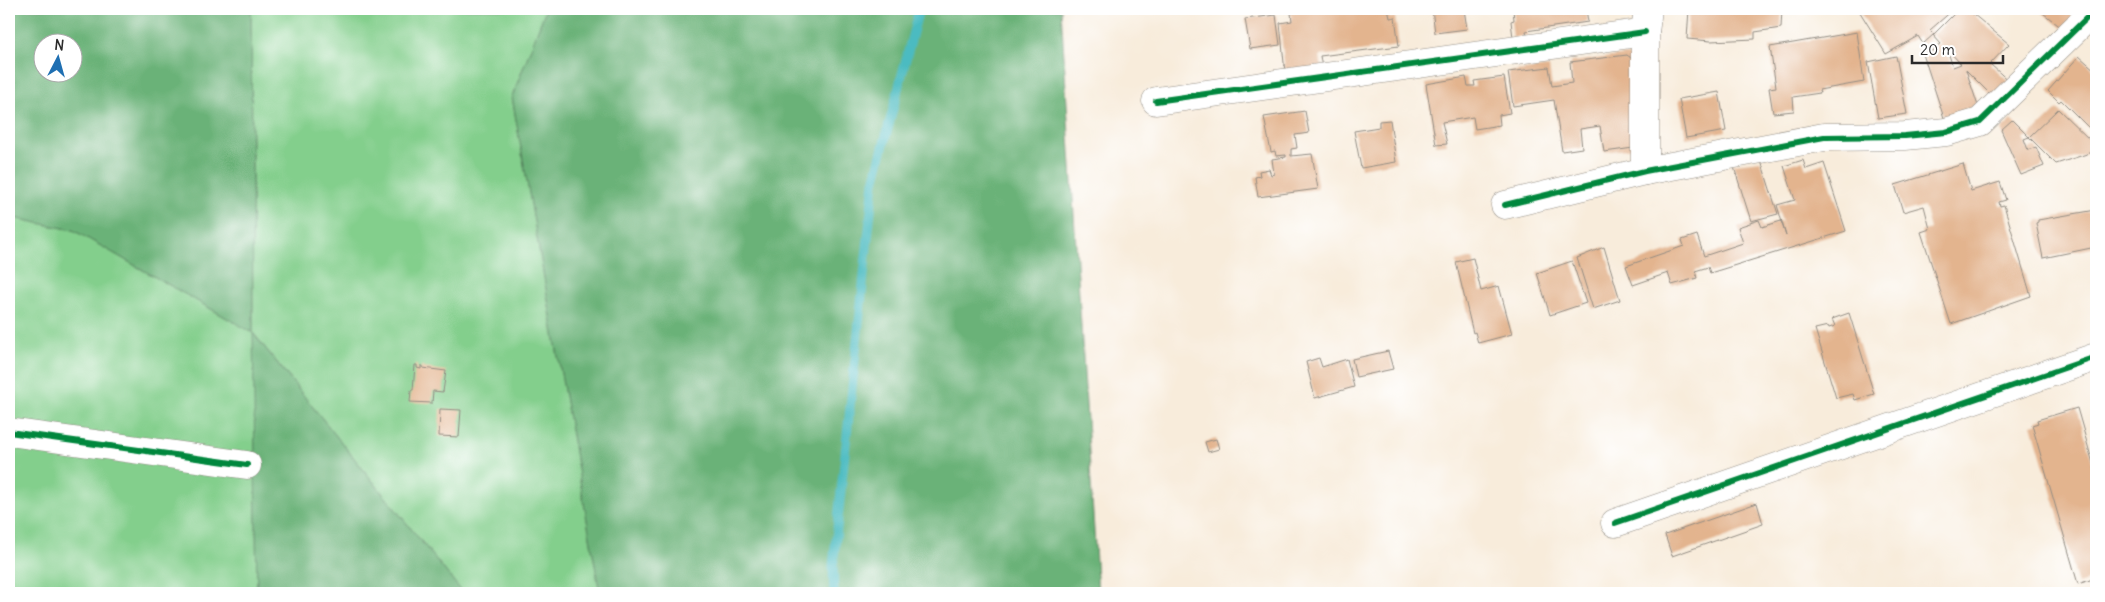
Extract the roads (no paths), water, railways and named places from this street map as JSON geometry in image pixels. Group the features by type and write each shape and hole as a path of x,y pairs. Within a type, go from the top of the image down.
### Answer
{"street":[{"path":"1505,205 1645,172 1824,137 1905,136 1946,132 1980,122 2096,9"},
{"path":"1156,101 1646,21 1645,172"},
{"path":"1615,523 2096,357"},
{"path":"9,432 247,465"}],"waterway":[{"path":"834,593 833,566 874,182 919,9"}]}
